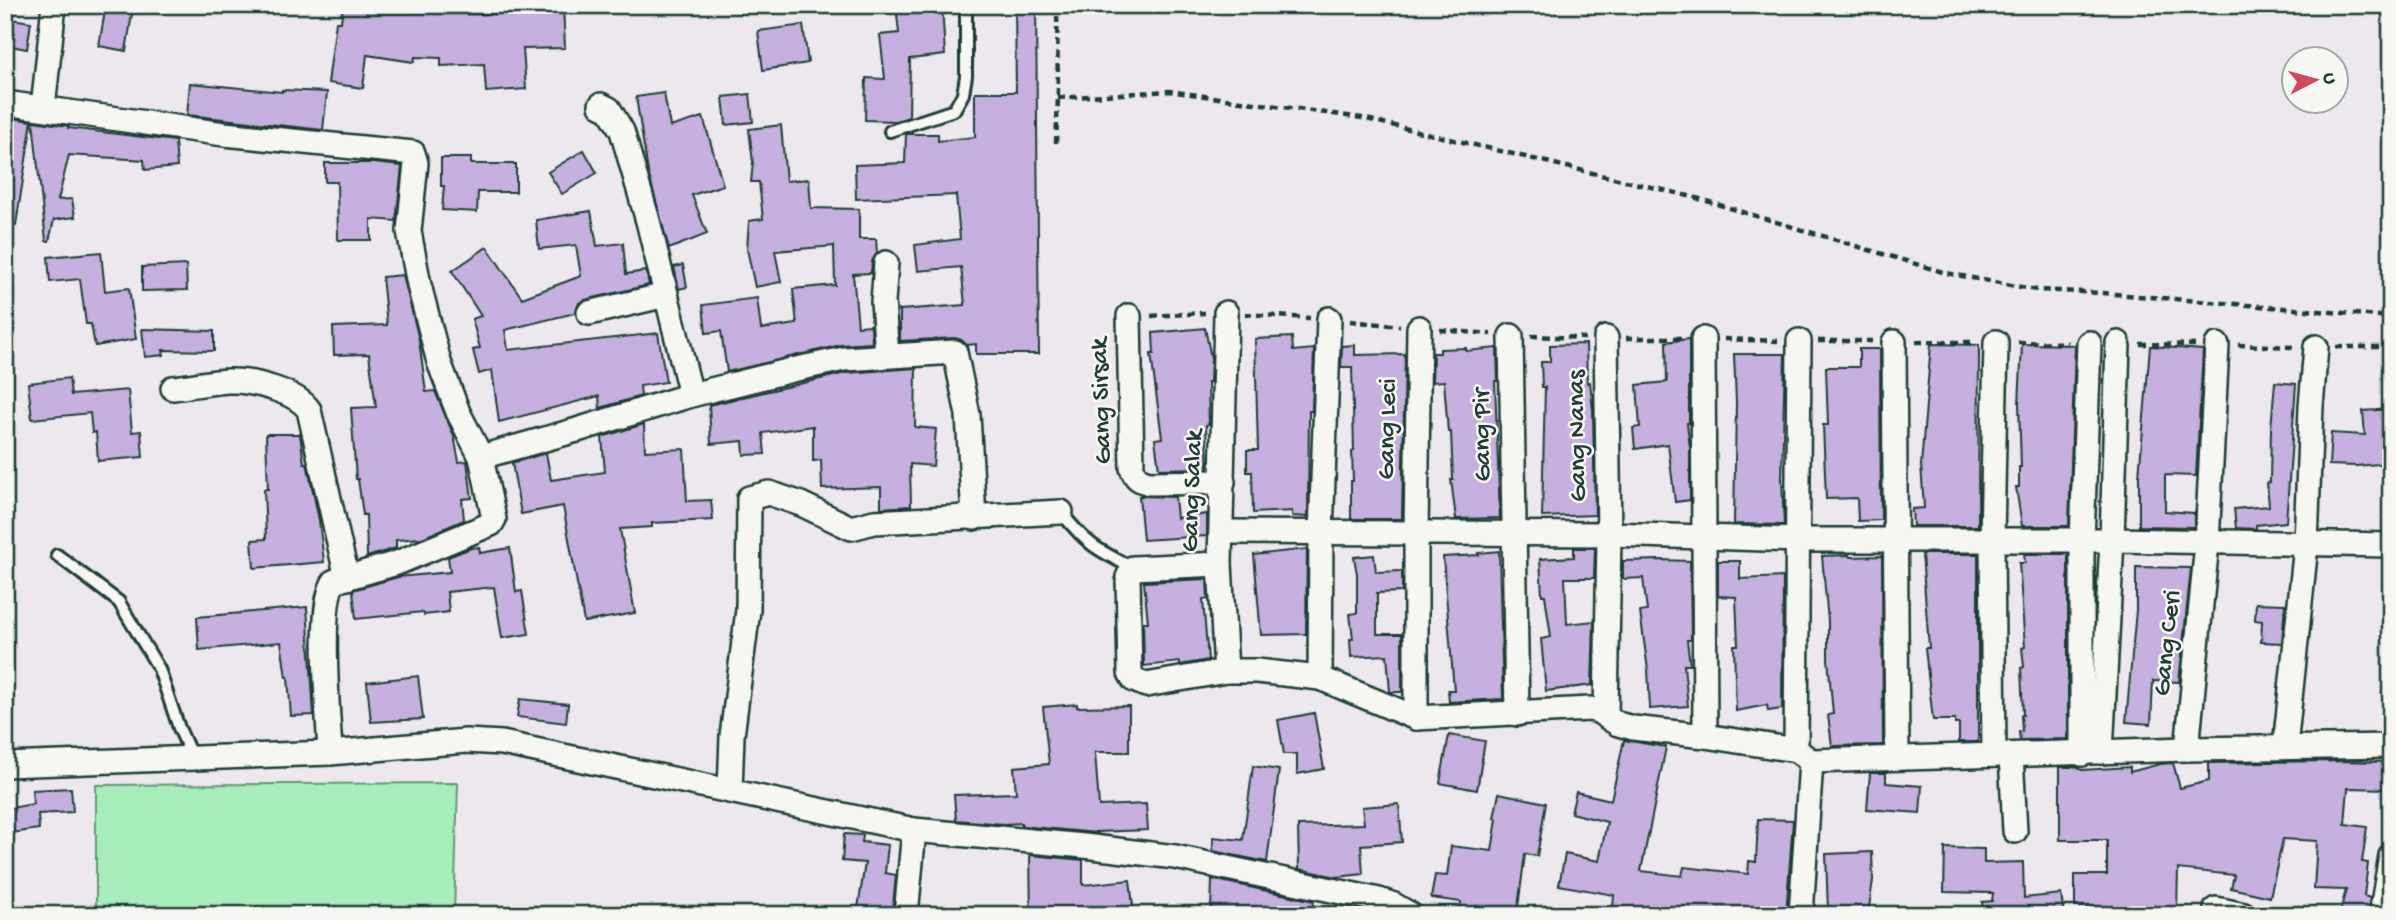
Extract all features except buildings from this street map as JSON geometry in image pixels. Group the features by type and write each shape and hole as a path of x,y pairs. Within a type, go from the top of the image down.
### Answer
{"street":[{"path":"43,108 54,5"},
{"path":"5,103 224,134 413,153 416,163 409,231 419,285 439,362 458,412 481,457 494,514 491,524 397,563 335,581 331,586 325,615 330,753"},
{"path":"601,105 608,108 622,131 691,395"},
{"path":"886,262 883,302 887,355"},
{"path":"589,313 666,295"},
{"name":"Gang Salak","path":"1226,313 1220,564 1226,671"},
{"name":"Gang Sirsak","path":"1129,316 1134,476 1149,483 1223,482"},
{"path":"1321,678 1321,533 1329,319"},
{"name":"Gang Leci","path":"1416,718 1419,328"},
{"name":"Gang Pir","path":"1511,336 1517,714"},
{"name":"Gang Nanas","path":"1606,338 1609,534 1606,716"},
{"path":"1703,339 1705,736"},
{"path":"1799,341 1798,540 1803,755 1801,915"},
{"path":"1894,342 1897,758"},
{"path":"1996,342 1992,541 2003,755 2015,831"},
{"path":"2089,343 2082,541 2091,753"},
{"path":"2091,753 2112,540 2118,344"},
{"name":"Gang Ceri","path":"2187,749 2207,543 2217,345"},
{"path":"2285,747 2306,545 2316,347"},
{"path":"481,457 691,395 844,359 956,352 968,415 974,518"},
{"path":"173,388 231,381 271,388 303,402 309,410 347,578"},
{"path":"2085,446 2114,447"},
{"path":"730,791 732,736 748,610 749,498 769,493 801,504 850,528 874,522 1061,512"},
{"path":"1222,532 1609,534 1798,540 2112,540 2391,545"},
{"path":"1220,564 1133,568 1128,576 1130,673 1134,680 1146,685 1226,671 1257,671 1321,678 1416,718 1590,709 1618,724 1633,728 1705,736 1803,755 1897,758 2391,746"},
{"path":"10,767 330,753 466,741 502,743 914,830 1175,857 1379,900 1411,915"},
{"path":"906,915 914,830"},
{"path":"2381,915 2391,856"},
{"path":"2216,909 2244,915"}],"lane":[{"path":"890,131 954,110 963,94 966,76 966,5"},
{"path":"1061,512 1079,536 1097,550 1133,568"},
{"path":"57,555 118,602 159,669 192,757"}],"path":[{"path":"1056,5 1056,143"},
{"path":"1058,98 1170,91 1362,118 1693,197 1945,273 2037,290 2391,317"},
{"path":"2316,347 2391,347"}],"green space":[{"path":"458,783 454,915 96,915 96,785"}]}
